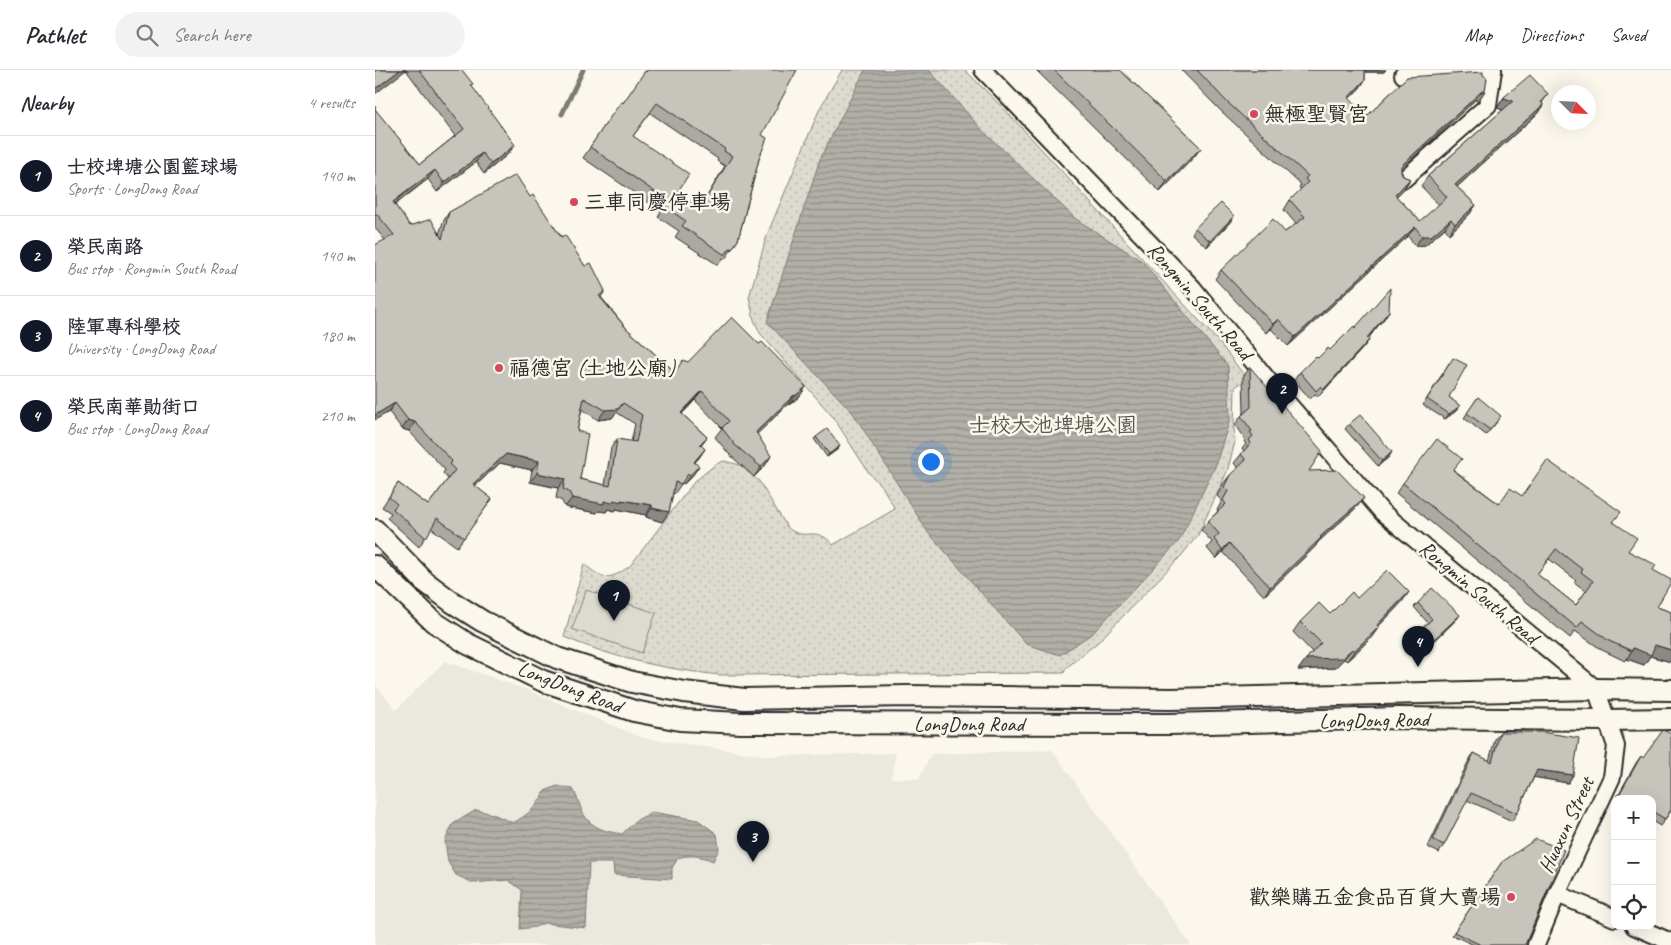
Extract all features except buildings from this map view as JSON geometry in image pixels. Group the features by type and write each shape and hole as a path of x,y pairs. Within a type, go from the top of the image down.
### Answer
{"street":[{"name":"Rongmin South Road","path":"983,70 1193,288 1272,385 1383,512 1596,689"},
{"path":"1403,74 1493,71 1487,105 1404,180"},
{"name":"LongDong Road","path":"375,530 424,581 482,621 557,658 632,682 684,692 744,699 907,696 1171,699 1596,689"},
{"name":"LongDong Road","path":"375,566 434,622 468,644 543,680 633,711 680,720 741,723 887,724 1170,724 1398,718 1607,720"},
{"path":"407,597 424,581"},
{"path":"1671,690 1596,689 1607,720 1671,719"},
{"path":"680,720 684,692"},
{"name":"Huaxun Street","path":"1537,945 1557,894 1612,777 1616,746 1607,720"},
{"path":"1557,894 1611,916"},
{"path":"1643,930 1671,942"}],"shaded area":[{"name":"士校大池埤塘公園","path":"865,70 929,70 983,131 1076,219 1142,261 1228,366 1230,419 1215,467 1179,541 1093,633 1060,655 1026,644 927,531 853,413 767,322 820,159"},
{"path":"445,661 522,688 643,738 770,756 896,753 891,778 919,779 931,754 1052,750 1191,945 375,945 375,684 396,710"},
{"path":"557,786 573,789 584,815 600,829 622,834 637,820 652,812 698,820 717,834 719,849 713,861 696,856 678,858 672,868 672,879 614,875 613,863 589,863 586,928 544,923 535,927 520,929 522,890 508,880 473,883 456,875 448,862 445,841 453,824 476,810 493,814 513,823 532,810 545,791"}],"green space":[{"name":"士校大池埤塘公園","path":"842,70 965,70 1009,114 1219,342 1247,379 1235,387 1235,442 1227,472 1198,535 1181,556 1098,642 1066,668 1064,673 720,675 680,670 641,662 583,645 564,637 584,564 601,576 606,577 617,574 630,566 694,482 716,464 724,461 740,465 759,481 787,527 797,533 820,535 828,539 833,545 895,509 883,488 869,473 833,417 760,333 754,320 749,297 767,235 820,108"},
{"path":"586,590 656,613 642,653 572,629"}],"waterway":[{"path":"562,114 583,70"}],"place":[{"name":"無極聖賢宮","path":"1254,114"},
{"name":"三車同慶停車場","path":"574,202"},
{"name":"福德宮 (土地公廟)","path":"499,368"},
{"name":"榮民南路","path":"1282,414"},
{"name":"士校埤塘公園籃球場","path":"614,621"},
{"name":"榮民南華勛街口","path":"1418,667"},
{"name":"陸軍專科學校","path":"753,862"},
{"name":"歡樂購五金食品百貨大賣場","path":"1511,897"}]}
